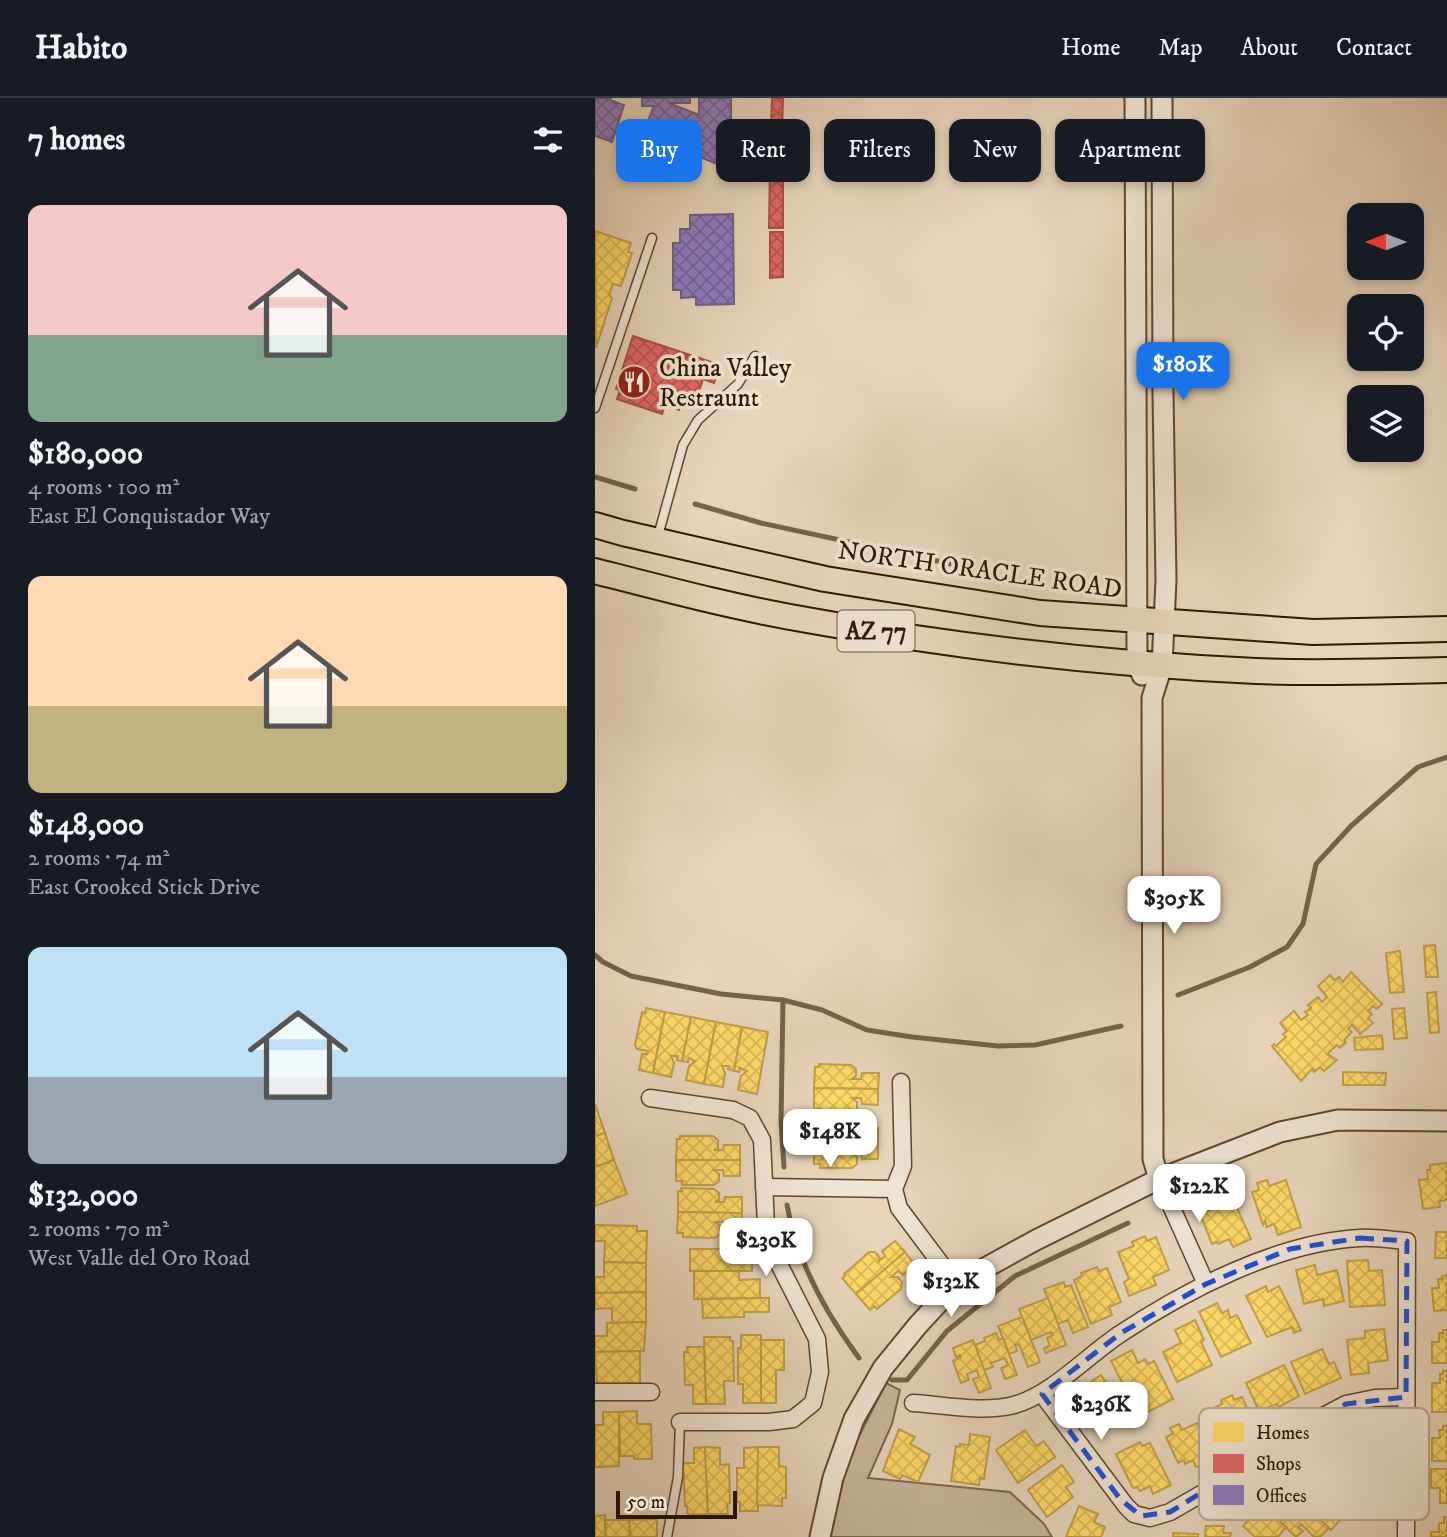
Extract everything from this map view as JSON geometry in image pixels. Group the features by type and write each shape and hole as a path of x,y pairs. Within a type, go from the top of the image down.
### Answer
{"highway":[{"name":"NORTH ORACLE ROAD","path":"595,525 838,581 1040,613 1314,632 1447,629"},
{"name":"AZ 77","path":"595,571 806,620 947,642 1149,664 1259,671 1447,670"}],"street":[{"path":"1135,98 1137,620 1149,664 1154,799 1153,1159 1159,1180 1206,1284"},
{"path":"1149,664 1164,622 1166,580 1162,98"},
{"path":"1136,395 1163,393"},
{"path":"901,1082 903,1166 894,1189 899,1208 956,1284"},
{"path":"650,1098 733,1110 750,1118 762,1140 766,1226 780,1266 817,1339 820,1372 813,1403 793,1419 769,1422 680,1422"},
{"path":"820,1537 833,1478 854,1419 883,1368 956,1284 1036,1240 1159,1180 1280,1132 1338,1120 1447,1121"},
{"path":"764,1186 894,1189"},
{"path":"913,1403 988,1408 1013,1405 1042,1394 1121,1334 1206,1284 1290,1249 1360,1238 1407,1241 1406,1408"},
{"path":"595,1392 651,1392"},
{"path":"1042,1394 1120,1499 1140,1521 1170,1512 1199,1495"},
{"path":"1338,1408 1375,1398 1406,1397"}],"lane":[{"path":"595,408 652,238"},
{"path":"656,541 683,445 698,420 737,384 755,356"},
{"path":"667,1537 678,1477 680,1422"}],"highlighted area":[{"path":"1360,1238 1407,1241 1406,1397 1346,1404 1170,1512 1141,1516 1120,1499 1042,1394 1121,1333 1206,1284 1290,1249"}],"shaded area":[{"path":"886,1383 900,1390 892,1424 868,1478 1010,1492 1044,1524 1052,1537 830,1537 839,1483 851,1452"}],"building: Homes":[{"path":"595,231 631,243 628,252 632,253 621,286 613,284 609,295 612,298 596,348"},
{"path":"1435,945 1438,977 1426,977 1424,946"},
{"path":"1400,951 1404,992 1390,993 1386,953"},
{"path":"1351,972 1382,1004 1377,1009 1373,1006 1368,1011 1372,1014 1368,1018 1373,1023 1360,1034 1352,1025 1348,1029 1352,1032 1344,1040 1346,1042 1340,1048 1337,1045 1327,1054 1337,1060 1324,1071 1320,1067 1314,1072 1312,1069 1301,1081 1272,1046 1276,1046 1286,1037 1283,1034 1287,1031 1280,1023 1294,1011 1301,1020 1308,1015 1305,1012 1311,1008 1308,1005 1318,997 1322,1002 1327,997 1318,986 1330,975 1334,980 1339,977 1343,982"},
{"path":"1436,992 1439,1032 1430,1033 1427,993"},
{"path":"646,1008 665,1012 653,1073 639,1070 642,1054 647,1054 648,1051 637,1049 635,1045 642,1012 645,1013"},
{"path":"1404,1008 1407,1038 1394,1039 1392,1009"},
{"path":"665,1012 691,1017 682,1061 677,1060 678,1056 671,1056 674,1063 671,1077 653,1073"},
{"path":"691,1017 716,1022 704,1084 686,1080 689,1066 695,1061 689,1058 688,1062 682,1061"},
{"path":"716,1022 742,1027 734,1071 728,1069 729,1066 722,1066 725,1073 723,1087 704,1084"},
{"path":"742,1027 768,1032 757,1094 738,1090 741,1076 747,1071 740,1068 739,1072 734,1071"},
{"path":"1382,1035 1383,1049 1355,1050 1354,1038"},
{"path":"819,1064 851,1065 856,1069 856,1076 852,1079 861,1079 862,1073 879,1073 878,1089 814,1088 815,1067 819,1067"},
{"path":"1343,1072 1386,1073 1385,1085 1343,1085"},
{"path":"814,1088 878,1089 878,1105 862,1104 861,1098 852,1098 857,1102 857,1110 852,1113 820,1113 820,1109 814,1109"},
{"path":"595,1104 605,1133 595,1136"},
{"path":"818,1119 851,1119 856,1123 856,1131 852,1133 861,1133 862,1127 878,1128 878,1143 814,1142 815,1121 819,1121"},
{"path":"605,1133 614,1160 595,1167 595,1136"},
{"path":"680,1136 713,1136 718,1140 718,1148 714,1150 723,1150 724,1145 740,1145 740,1160 676,1160 677,1139 680,1139"},
{"path":"814,1142 878,1143 878,1159 862,1159 861,1153 852,1153 857,1157 857,1164 852,1168 820,1168 820,1164 814,1164"},
{"path":"614,1160 627,1194 595,1206 595,1167"},
{"path":"676,1160 740,1160 740,1176 724,1176 723,1170 714,1170 719,1174 719,1181 714,1185 682,1185 682,1181 676,1181"},
{"path":"1447,1163 1447,1200 1439,1201 1440,1207 1423,1209 1419,1180 1428,1179 1427,1170 1430,1170 1430,1165"},
{"path":"1267,1180 1269,1186 1286,1180 1301,1227 1278,1235 1274,1224 1267,1227 1265,1221 1263,1225 1252,1192 1259,1190 1257,1183"},
{"path":"681,1188 714,1189 719,1193 719,1200 715,1202 724,1202 725,1197 742,1197 742,1213 678,1212 678,1191 682,1191"},
{"path":"1233,1199 1251,1239 1233,1247 1229,1239 1212,1244 1200,1214"},
{"path":"678,1212 742,1213 741,1228 725,1228 724,1222 715,1222 720,1226 720,1234 715,1238 683,1237 683,1233 677,1233"},
{"path":"595,1225 637,1226 637,1231 647,1231 646,1263 604,1262 605,1241 595,1241"},
{"path":"1436,1232 1447,1232 1447,1258 1435,1258"},
{"path":"1145,1236 1147,1241 1156,1237 1169,1270 1153,1277 1156,1285 1129,1296 1124,1282 1129,1279 1118,1252 1134,1246 1132,1242"},
{"path":"895,1241 905,1252 856,1294 842,1278 844,1274 869,1252 875,1252 880,1258 878,1262 885,1256 882,1251"},
{"path":"690,1249 728,1249 728,1255 752,1255 752,1271 690,1271"},
{"path":"905,1252 915,1265 903,1275 898,1271 891,1277 898,1277 902,1282 901,1289 877,1309 874,1306 870,1310 856,1294"},
{"path":"1368,1260 1369,1271 1382,1270 1385,1305 1350,1307 1347,1261"},
{"path":"604,1262 646,1263 646,1292 595,1293 595,1277 604,1277"},
{"path":"1315,1265 1317,1275 1337,1270 1344,1301 1324,1306 1323,1299 1304,1304 1296,1270"},
{"path":"1097,1267 1099,1271 1107,1268 1121,1302 1109,1307 1112,1315 1091,1324 1074,1280 1082,1276 1081,1273"},
{"path":"694,1271 739,1271 739,1280 760,1279 760,1298 694,1299"},
{"path":"1447,1275 1447,1310 1434,1311 1432,1288 1439,1288 1438,1279"},
{"path":"1064,1282 1065,1287 1071,1285 1088,1327 1073,1333 1068,1320 1058,1324 1044,1289"},
{"path":"1266,1286 1268,1292 1279,1286 1301,1330 1294,1333 1292,1327 1267,1337 1246,1296"},
{"path":"646,1292 646,1322 612,1323 612,1308 595,1309 595,1293"},
{"path":"769,1298 769,1312 744,1312 744,1317 703,1318 702,1299"},
{"path":"1048,1298 1066,1345 1046,1353 1044,1348 1050,1346 1047,1338 1053,1335 1051,1332 1031,1340 1019,1309"},
{"path":"1217,1303 1222,1313 1228,1310 1230,1318 1237,1315 1251,1343 1221,1357 1199,1312"},
{"path":"1022,1317 1040,1362 1028,1367 1019,1344 1015,1345 1017,1351 1009,1354 998,1326"},
{"path":"1195,1320 1204,1340 1201,1342 1212,1365 1177,1382 1163,1352 1181,1343 1175,1330"},
{"path":"646,1322 644,1351 595,1352 595,1336 607,1336 607,1323"},
{"path":"1384,1329 1388,1360 1368,1363 1369,1373 1351,1375 1347,1340 1365,1338 1365,1331"},
{"path":"1443,1330 1447,1330 1447,1363 1432,1363 1432,1342 1439,1342 1439,1333 1443,1333"},
{"path":"996,1333 999,1340 1003,1338 1017,1375 1005,1379 1001,1368 1008,1365 1005,1358 991,1363 993,1367 984,1370 975,1345"},
{"path":"741,1335 761,1335 761,1403 743,1403 743,1384 738,1384 738,1348 741,1348"},
{"path":"704,1337 730,1337 730,1341 733,1341 734,1381 724,1381 725,1404 706,1404"},
{"path":"761,1340 784,1340 784,1370 776,1370 776,1403 761,1403"},
{"path":"973,1340 991,1388 979,1393 973,1379 979,1377 977,1370 967,1374 969,1380 961,1383 953,1361 961,1357 956,1357 953,1348"},
{"path":"687,1347 704,1347 706,1404 693,1404 693,1385 685,1385 684,1352 688,1352"},
{"path":"1322,1349 1329,1364 1334,1362 1341,1378 1305,1394 1291,1362"},
{"path":"1132,1350 1138,1363 1145,1359 1148,1364 1154,1361 1173,1399 1144,1414 1140,1406 1135,1408 1111,1361"},
{"path":"640,1351 640,1383 597,1384 595,1352"},
{"path":"1284,1365 1299,1396 1279,1407 1277,1404 1258,1408 1246,1383"},
{"path":"1443,1371 1447,1371 1447,1412 1432,1412 1432,1383 1440,1383 1440,1374 1443,1374"},
{"path":"1101,1375 1125,1409 1097,1428 1076,1398 1091,1388 1088,1384"},
{"path":"1232,1395 1234,1400 1242,1397 1247,1408 1213,1408 1222,1404 1221,1400"},
{"path":"637,1411 637,1424 651,1424 652,1459 620,1456 619,1412"},
{"path":"603,1412 619,1412 619,1466 595,1467 595,1425 603,1425"},
{"path":"1197,1423 1199,1427 1199,1466 1196,1467 1193,1460 1185,1464 1184,1460 1178,1463 1166,1437 1173,1434 1170,1428 1179,1424 1182,1430"},
{"path":"1443,1426 1447,1426 1447,1461 1432,1461 1432,1438 1440,1438 1439,1430 1443,1430"},
{"path":"899,1429 915,1437 910,1444 930,1455 918,1482 902,1475 900,1479 883,1471"},
{"path":"1025,1430 1036,1446 1044,1441 1055,1457 1018,1483 996,1450"},
{"path":"970,1434 990,1437 984,1479 980,1478 979,1485 951,1481 956,1446 969,1445"},
{"path":"1140,1442 1142,1446 1150,1443 1171,1485 1153,1494 1150,1486 1140,1491 1137,1487 1133,1488 1116,1454"},
{"path":"705,1447 708,1514 688,1515 685,1506 683,1463 694,1463 694,1448"},
{"path":"705,1447 720,1448 720,1465 729,1464 728,1514 708,1514"},
{"path":"758,1447 758,1511 740,1511 740,1502 737,1502 737,1468 744,1468 744,1448"},
{"path":"758,1447 779,1447 779,1466 786,1467 786,1498 782,1498 782,1506 757,1505"},
{"path":"1062,1465 1074,1482 1066,1487 1073,1497 1047,1517 1028,1490"},
{"path":"1431,1469 1447,1469 1447,1503 1440,1503 1440,1488 1431,1488"},
{"path":"1079,1506 1098,1514 1094,1522 1105,1527 1101,1537 1066,1537"},
{"path":"605,1515 606,1537 595,1537 595,1516"},
{"path":"1444,1517 1447,1517 1447,1537 1431,1537 1431,1532 1439,1532 1439,1523 1444,1523"},
{"path":"657,1519 657,1537 630,1537 629,1520"},
{"path":"605,1520 629,1520 630,1537 606,1537"},
{"path":"1248,1520 1278,1520 1286,1527 1278,1537 1255,1537 1243,1526"},
{"path":"1320,1520 1340,1520 1331,1530"},
{"path":"1320,1520 1329,1528 1320,1537 1314,1537 1301,1524 1298,1527 1303,1531 1296,1537 1279,1521"},
{"path":"1206,1526 1224,1526 1223,1533 1231,1533 1230,1537 1205,1537"},
{"path":"1173,1533 1198,1534 1198,1537 1173,1537"}],"building: Shops":[{"path":"772,98 783,98 782,119 771,119"},
{"path":"770,182 783,182 783,228 769,228"},
{"path":"770,232 783,232 783,277 770,278"},
{"path":"633,336 720,365 714,383 703,379 697,398 692,396 689,407 680,404 679,410 665,405 662,414 617,399 620,390 616,389"}],"building: Offices":[{"path":"595,98 611,98 610,100 624,105 619,119 616,119 612,142 595,136"},
{"path":"642,98 690,98 690,103 669,103 699,115 699,98 731,98 731,119 716,119 716,164 702,158 702,119 649,119 654,106 642,106"},
{"path":"733,214 734,304 696,305 696,297 681,298 681,290 673,290 673,243 680,243 680,229 690,229 690,215"}],"waterway":[{"path":"595,477 635,489"},
{"path":"695,504 761,523 961,566"},
{"path":"1178,995 1250,967 1287,947 1303,924 1316,864 1351,826 1418,767 1447,757"},
{"path":"595,955 631,976 721,994 783,1000 822,1010 867,1030 912,1037 998,1046 1035,1045 1121,1026"},
{"path":"783,1000 781,1121 784,1167"},
{"path":"787,1205 798,1246 814,1286 859,1358"},
{"path":"892,1380 907,1380 947,1331 1015,1276 1128,1223"}],"place":[{"name":"China Valley Restraunt","path":"634,382"}]}
